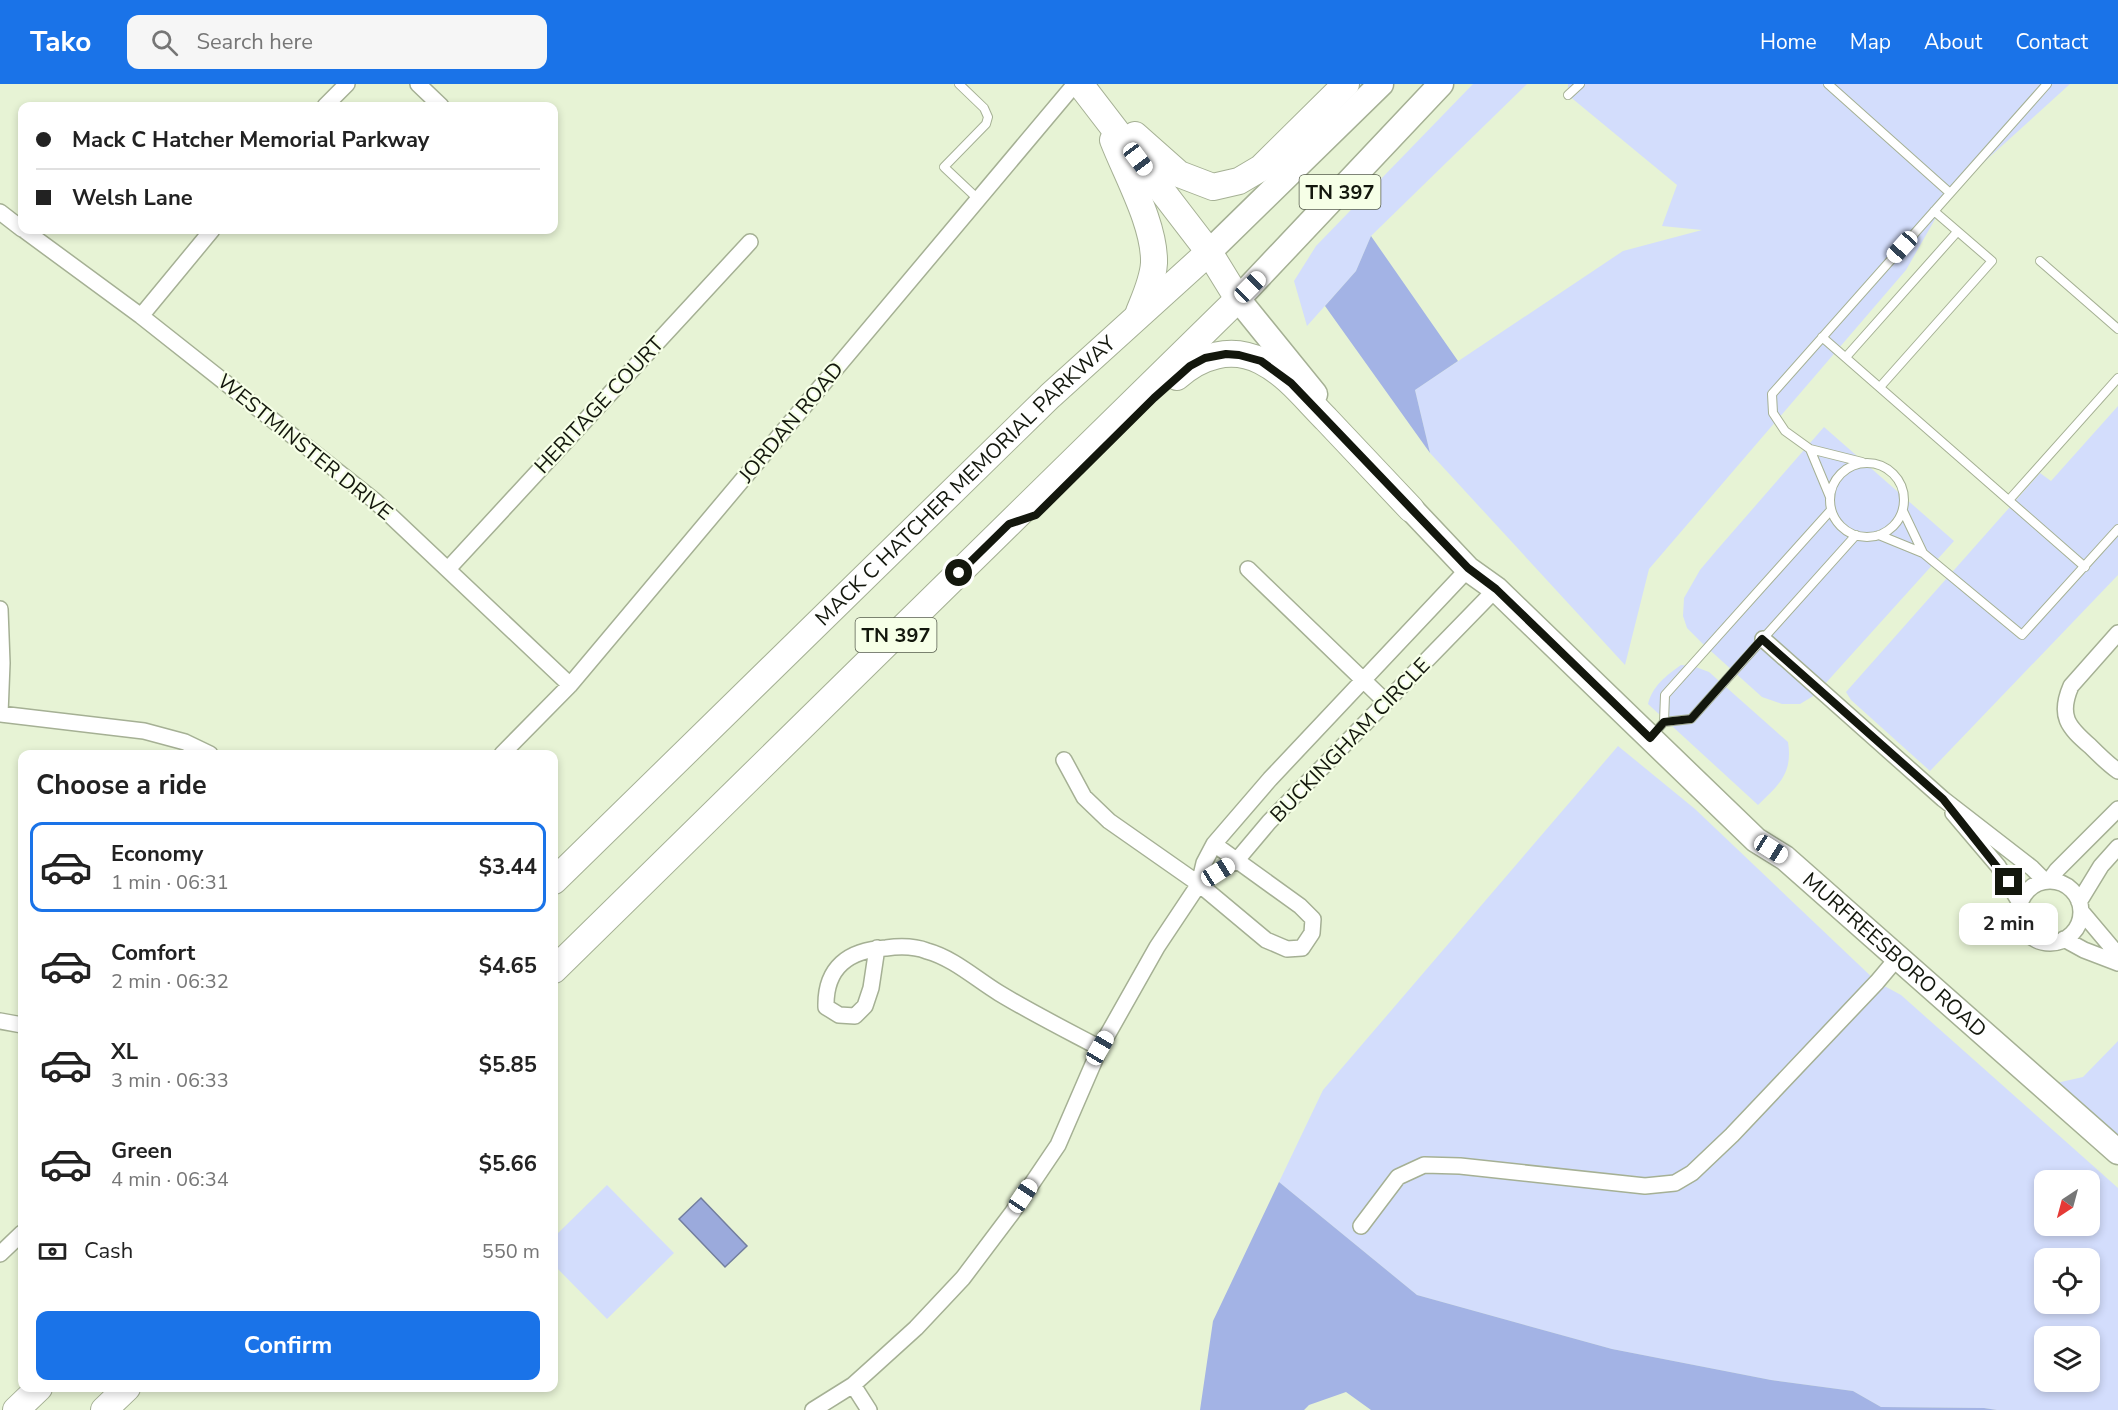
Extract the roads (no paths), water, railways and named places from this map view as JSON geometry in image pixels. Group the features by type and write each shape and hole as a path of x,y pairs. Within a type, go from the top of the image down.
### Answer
{"highway":[{"path":"1080,84 1179,174 1213,187 1239,181 1261,168 1346,84"},
{"name":"MURFREESBORO ROAD","path":"1080,84 1209,252 1238,299"},
{"path":"1099,107 1150,230 1154,262 1151,281 1137,316"},
{"name":"MACK C HATCHER MEMORIAL PARKWAY","path":"558,877 1050,396 1209,252"},
{"name":"TN 397","path":"558,966 1238,299"},
{"path":"1009,524 1036,515 1154,398 1190,366 1205,358 1226,354 1261,361 1291,383 1411,509"},
{"path":"16,1410 35,1392"},
{"path":"104,1410 123,1392"}],"main road":[{"name":"MACK C HATCHER MEMORIAL PARKWAY","path":"1209,252 1381,84"},
{"name":"TN 397","path":"1238,299 1441,84"},
{"name":"MURFREESBORO ROAD","path":"1238,299 1355,444 1411,509 1468,568 1496,589 1657,730 1756,840 1785,858 2118,1152"}],"street":[{"path":"329,102 347,84"},
{"path":"418,84 437,102"},
{"name":"JORDAN ROAD","path":"506,750 570,685 1075,84"},
{"name":"WESTMINSTER DRIVE","path":"0,212 18,225"},
{"name":"WESTMINSTER DRIVE","path":"30,234 141,316 375,501 570,685"},
{"path":"141,316 209,234"},
{"name":"HERITAGE COURT","path":"448,569 750,242"},
{"name":"BUCKINGHAM CIRCLE","path":"813,1410 853,1385 916,1328 955,1286 1011,1213 1058,1145 1100,1048 1157,947 1199,884 1204,862 1214,844 1270,779 1468,568"},
{"path":"1248,569 1386,702"},
{"name":"BUCKINGHAM CIRCLE","path":"1199,884 1238,860 1269,822 1496,589"},
{"path":"0,609 2,663 0,714 144,731 185,742 202,750"},
{"path":"2118,633 2072,686 2067,696 2066,708 2067,719 2072,730 2118,771"},
{"path":"1762,639 1943,799 2047,881"},
{"path":"1064,760 1084,797 1109,822 1199,884 1266,940 1287,950 1302,948 1312,933 1313,919 1300,906 1214,844"},
{"path":"1943,799 1967,832 1998,866 2020,903"},
{"path":"2047,881 2118,809"},
{"path":"2118,846 2101,866 2080,906 2076,927 2064,939 2044,942 2034,938 2026,932 2019,913 2020,903 2031,887 2047,881 2059,882 2067,886 2080,906 2118,955"},
{"path":"2064,939 2084,950 2118,963"},
{"path":"877,948 871,988 865,1006 855,1016 839,1015 826,1007 826,991 835,970 854,954 877,948 906,946 929,951 950,962 1014,1002 1100,1048"},
{"path":"1361,1226 1398,1177 1424,1165 1460,1166 1645,1186 1675,1183 1692,1173 1732,1135 1898,957"},
{"path":"0,1021 18,1024"},
{"path":"0,1254 18,1237"},
{"path":"853,1385 869,1410"}],"lane":[{"path":"958,84 984,108 988,117 986,124 944,167 979,200"},
{"path":"1568,95 1580,84"},
{"path":"1828,84 1950,193"},
{"path":"1810,449 1837,522 1845,530 1868,537 1890,530 1903,511 1905,499 1903,487 1897,476 1887,468 1875,463 1810,449 1785,431 1773,413 1772,394 2047,84"},
{"path":"1880,387 1992,261 1934,212"},
{"path":"1846,357 1958,232"},
{"path":"2040,261 2118,329"},
{"path":"1822,337 2085,567"},
{"path":"2009,500 2118,378"},
{"path":"1830,498 1833,485 1840,474 1850,466 1862,462"},
{"path":"1657,730 1665,695 1831,510"},
{"path":"1903,511 1923,553"},
{"path":"1879,535 1923,553 2022,635 2118,530"},
{"path":"1657,730 1691,719 1856,535"}]}
